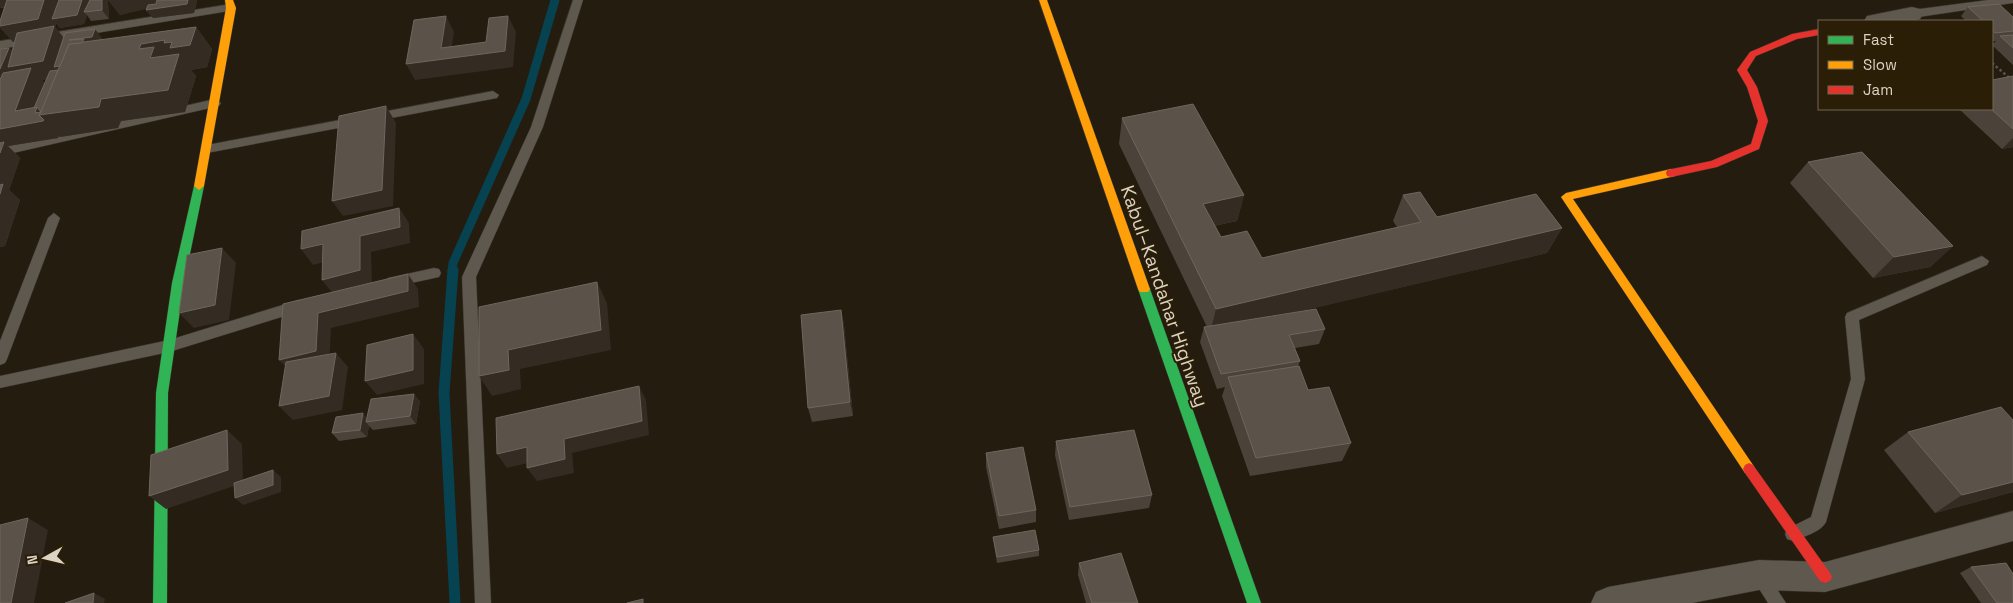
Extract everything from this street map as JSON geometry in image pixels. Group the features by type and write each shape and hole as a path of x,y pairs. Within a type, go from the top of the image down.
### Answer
{"street":[{"name":"Kabul–Kandahar Highway","path":"1043,0 1254,603"},
{"path":"160,603 162,393 178,283 207,149 230,4"},
{"path":"1877,20 1904,7"},
{"path":"1818,32 1795,36 1752,54 1742,70 1752,87 1763,121 1755,146 1713,164 1566,197 1793,534 1825,576"},
{"path":"1608,603 1759,575 1825,576 2013,526"}],"lane":[{"path":"483,603 469,277 536,127 578,0"},
{"path":"1904,7 2013,0"},
{"path":"0,45 230,4"},
{"path":"207,149 493,95"},
{"path":"0,152 215,103"},
{"path":"0,359 5,335 54,218"},
{"path":"1793,534 1818,522 1858,379 1852,317 1982,261"},
{"path":"379,285 434,274"},
{"path":"0,382 169,346 316,300"},
{"path":"1759,575 1778,603"}],"path":[{"path":"1993,64 2013,81"}],"building":[{"path":"7,0 44,0 38,19 0,26"},
{"path":"59,0 82,0 77,15 52,19"},
{"path":"90,0 102,0 102,10 84,12"},
{"path":"157,0 188,0 187,4 146,10 148,5 156,4"},
{"path":"1999,4 2013,17 2013,31 1995,33 1993,31 1993,20 1982,20 1968,7"},
{"path":"446,16 441,48 486,42 489,18 508,16 505,51 406,64 414,20"},
{"path":"54,26 43,61 8,67 17,33"},
{"path":"196,27 190,45 170,48 172,42 164,43 165,40 141,44 139,49 154,47 150,58 179,54 168,90 101,99 99,107 39,115 69,44"},
{"path":"95,29 92,37 69,40 84,39 82,43 69,44 60,66 54,67 65,33"},
{"path":"2013,35 2013,48 2000,36"},
{"path":"9,48 0,69 0,49"},
{"path":"31,68 15,111 37,107 35,113 41,112 39,115 44,120 0,129 0,80 3,73"},
{"path":"58,70 41,112 37,107 34,108 50,71"},
{"path":"2013,76 2013,129 1992,110 1993,80"},
{"path":"1193,104 1244,195 1203,204 1221,237 1247,231 1262,258 1421,222 1403,195 1420,192 1437,217 1536,194 1562,228 1216,309 1122,118"},
{"path":"386,106 382,190 332,201 339,116"},
{"path":"4,142 0,153 0,143"},
{"path":"1862,152 1953,246 1894,257 1808,162"},
{"path":"399,208 400,227 360,236 360,270 322,280 323,244 301,249 302,231"},
{"path":"222,248 215,305 179,313 187,255"},
{"path":"408,274 408,291 318,313 316,351 279,360 283,304"},
{"path":"597,282 601,330 508,350 509,370 479,376 479,307"},
{"path":"1316,309 1325,329 1289,335 1300,361 1221,374 1204,327"},
{"path":"841,310 850,402 808,408 801,315"},
{"path":"413,334 413,370 365,381 367,345"},
{"path":"336,353 329,396 279,406 286,362"},
{"path":"1299,366 1308,390 1329,387 1351,443 1256,458 1228,377"},
{"path":"639,386 642,421 564,439 565,459 527,468 527,447 497,454 496,418"},
{"path":"414,394 410,416 366,422 371,399"},
{"path":"2001,407 2013,420 2013,482 1962,495 1908,432"},
{"path":"363,413 360,430 332,433 336,417"},
{"path":"227,430 228,470 149,496 151,455"},
{"path":"1134,430 1152,495 1070,507 1056,441"},
{"path":"1023,447 1036,510 999,516 986,453"},
{"path":"273,470 273,485 235,498 234,483"},
{"path":"28,518 11,603 0,603 0,525"},
{"path":"1035,530 1039,550 997,557 993,537"},
{"path":"1121,553 1138,603 1092,603 1079,563"},
{"path":"2006,563 2013,574 2013,603 1997,603 1971,567"},
{"path":"94,593 93,603 65,603"},
{"path":"643,599 643,603 627,603"}],"waterway":[{"path":"452,271 453,263 526,99 555,0"},
{"path":"453,270 444,393 455,603"}],"traffic: fast":[{"path":"160,603 162,393 178,283 199,186"},
{"path":"1144,289 1254,603"}],"traffic: slow":[{"path":"199,186 231,8 229,0"},
{"path":"1043,0 1144,289"},
{"path":"1671,173 1566,197 1749,469"}],"traffic: jam":[{"path":"1671,173 1713,164 1755,146 1763,121 1752,87 1742,70 1753,54 1795,36 1818,32"},
{"path":"1749,469 1825,577"}]}
